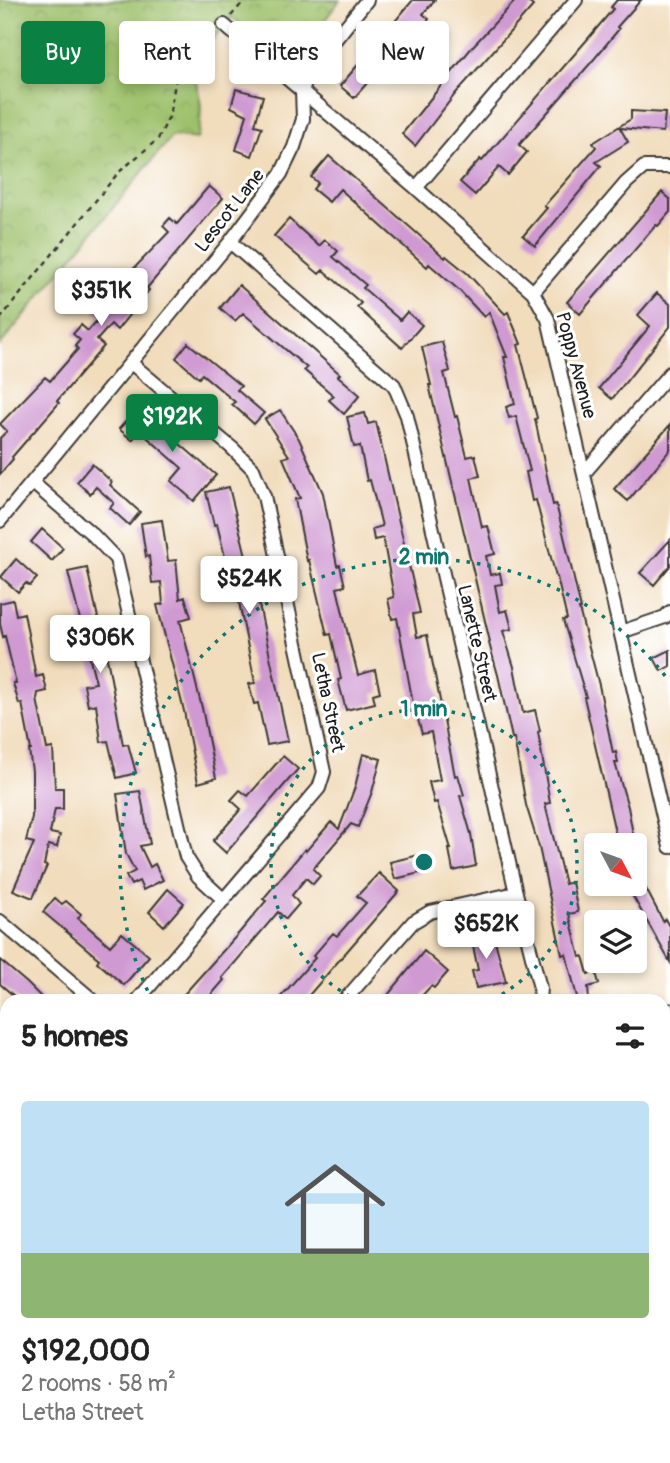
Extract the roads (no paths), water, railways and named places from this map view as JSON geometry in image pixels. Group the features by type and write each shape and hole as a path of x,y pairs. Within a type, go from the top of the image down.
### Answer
{"street":[{"name":"Lescot Lane","path":"0,521 230,242 281,174 295,147 303,119 302,91 310,71 367,0"},
{"path":"416,188 576,0"},
{"name":"Poppy Avenue","path":"224,25 416,188 533,292 548,319 668,829 670,847"},
{"path":"533,292 626,183 644,167 670,167"},
{"name":"Lanette Street","path":"230,242 394,384 407,416 540,994"},
{"name":"Letha Street","path":"131,363 253,469 264,496 324,772 319,788 143,994"},
{"path":"585,472 670,373"},
{"path":"33,483 93,535 116,559 186,857 198,876 224,900"},
{"path":"621,632 665,617 670,612"},
{"path":"350,994 413,922 430,912 516,893"},
{"path":"0,921 86,994"}]}
